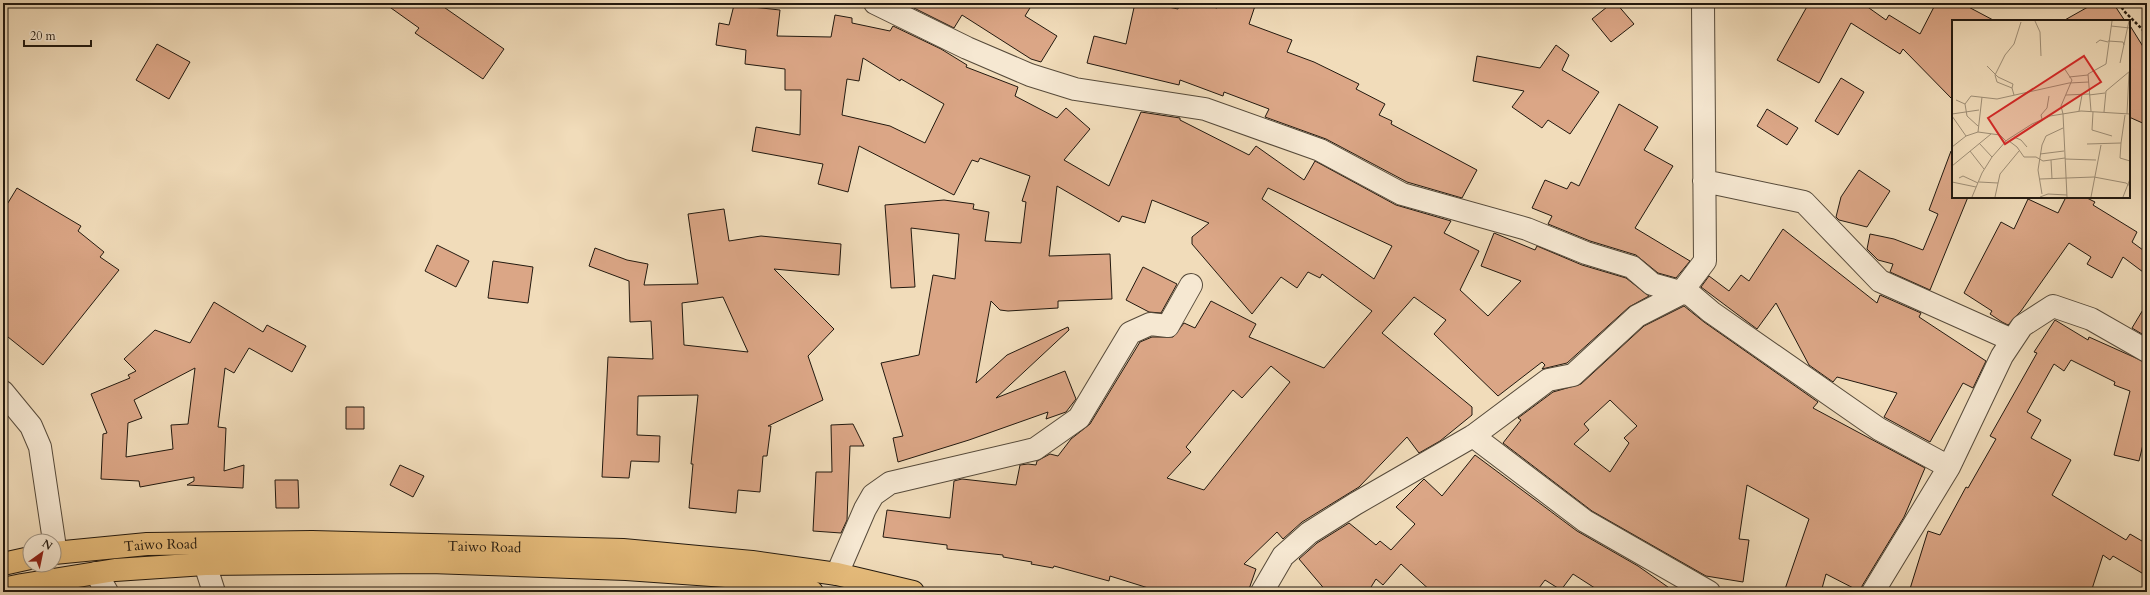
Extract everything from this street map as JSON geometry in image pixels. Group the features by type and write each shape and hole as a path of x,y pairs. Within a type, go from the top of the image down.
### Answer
{"main road":[{"name":"Taiwo Road","path":"62,548 147,544 312,542 623,550 752,562 837,574 913,592"},
{"path":"3,564 22,560"},
{"name":"Taiwo Road","path":"3,589 115,570 205,564 430,562 626,569 726,576 812,592"}],"street":[{"path":"875,3 967,48 1030,75 1075,89 1205,108 1320,150 1402,194 1527,229 1586,253 1632,267 1652,284 1680,294 1691,295 1711,312 1879,429 1949,467"},
{"path":"1262,592 1283,556 1309,533 1355,504 1473,436 1548,380 1573,375 1638,316 1680,294 1705,261 1703,3"},
{"path":"1704,181 1804,202 1880,281 2012,340"},
{"path":"837,574 864,509 873,495 890,483 1036,449 1079,418 1130,333 1150,324 1168,326 1191,285"},
{"path":"1873,592 1949,467 2002,356 2022,326 2053,306 2091,319 2147,351"},
{"path":"3,392 31,426 40,447 52,533"},
{"path":"1473,436 1585,521 1709,592"},
{"path":"205,564 214,592"},
{"path":"96,573 107,592"}],"path":[{"path":"2119,3 2124,11 2147,34"}],"building":[{"path":"384,3 438,3 504,49 483,79 415,33 419,28"},
{"path":"1033,3 1025,16 1057,36 1041,62 1031,59 962,15 954,28 906,4"},
{"path":"1135,3 1149,3 1178,9 1179,3 1197,3 1217,8 1218,3 1256,3 1249,24 1292,40 1287,52 1314,62 1359,84 1356,89 1385,104 1379,115 1392,121 1391,124 1477,170 1462,198 1407,182 1326,139 1265,117 1269,109 1224,92 1223,96 1180,80 1179,85 1087,63 1094,36 1126,44"},
{"path":"1612,3 1616,3 1634,24 1611,42 1592,19"},
{"path":"1809,3 1862,3 1886,20 1889,15 1920,34 1936,3 1961,3 1993,20 1952,20 1952,99 1903,49 1900,54 1851,23 1819,83 1777,60"},
{"path":"2095,3 2113,3 2124,20 2065,20"},
{"path":"734,5 780,10 777,36 831,37 835,15 852,18 852,23 890,31 893,26 941,49 967,65 966,67 1018,87 1015,96 1057,118 1066,108 1090,129 1064,160 1109,186 1141,112 1180,118 1180,120 1249,155 1256,146 1304,180 1315,161 1396,205 1451,221 1444,233 1479,251 1460,290 1488,316 1521,281 1481,266 1494,233 1535,250 1537,246 1582,265 1626,278 1649,296 1629,307 1567,363 1542,369 1545,365 1542,362 1498,396 1434,334 1446,320 1414,297 1382,333 1472,407 1472,415 1440,441 1419,453 1407,437 1359,487 1302,522 1283,539 1277,532 1244,564 1256,569 1248,592 1161,592 1110,576 1109,581 1054,566 1053,568 1031,564 1032,562 1003,557 1003,555 947,549 947,545 883,537 887,510 950,518 954,481 962,479 1016,485 1020,465 1036,465 1037,461 1050,454 1058,456 1071,439 1090,424 1140,342 1152,337 1173,337 1184,323 1195,328 1211,301 1256,324 1249,337 1324,368 1372,311 1322,274 1320,278 1308,272 1297,288 1281,277 1252,314 1192,244 1192,237 1209,223 1152,200 1145,223 1122,216 1119,222 1057,186 1049,256 1110,254 1112,299 1058,301 1058,308 1008,311 1000,310 991,301 976,383 1007,355 1068,327 1069,330 996,398 1065,371 1076,399 1066,412 1046,419 1048,412 969,440 898,462 893,438 903,436 881,363 919,355 933,275 955,279 959,234 911,228 915,287 891,288 885,205 944,200 974,204 973,209 989,212 985,241 1021,243 1026,202 1022,201 1030,176 980,158 978,162 972,160 954,195 859,146 848,192 818,184 823,164 752,151 756,127 800,135 801,90 785,90 785,69 745,64 746,50 716,45 719,23 729,25","holes":["863,58 900,81 901,79 944,104 925,143 890,126 842,115 847,79 859,81","1268,188 1392,246 1374,279 1262,199","1271,366 1290,382 1204,490 1167,478 1191,452 1186,447 1233,390 1242,398"]},
{"path":"2130,26 2147,53 2147,125 2130,117"},
{"path":"157,44 190,62 169,99 136,80"},
{"path":"1556,45 1569,55 1562,70 1599,92 1570,134 1548,120 1542,128 1512,107 1524,91 1473,81 1477,56 1540,68"},
{"path":"1841,78 1864,92 1838,135 1815,121"},
{"path":"1619,104 1658,127 1644,150 1673,166 1635,228 1690,261 1676,278 1658,273 1636,255 1590,241 1548,224 1552,216 1532,208 1545,180 1567,189 1571,182 1579,186"},
{"path":"1767,109 1798,128 1787,145 1757,126"},
{"path":"1952,151 1952,198 1968,198 1930,290 1890,272 1893,264 1878,260 1867,249 1870,234 1894,239 1923,250 1938,214 1929,210"},
{"path":"1859,170 1890,191 1867,227 1839,220 1836,217 1841,197"},
{"path":"17,188 81,226 78,231 104,252 100,257 119,270 43,365 3,333 3,211"},
{"path":"2066,198 2087,198 2095,202 2093,205 2137,232 2132,242 2147,253 2147,275 2123,257 2112,278 2087,264 2091,257 2069,243 2021,311 2008,325 1990,314 1992,311 1964,293 2001,222 2014,229 2028,199 2058,213"},
{"path":"724,209 729,241 761,236 841,244 839,275 774,269 834,329 808,356 823,400 768,426 771,426 767,456 763,456 760,492 738,490 736,513 689,508 693,464 691,464 698,395 638,396 637,435 660,436 659,462 631,461 629,478 602,477 608,357 653,359 651,321 630,322 629,281 589,266 595,248 627,260 648,264 644,285 698,284 688,214","holes":["723,297 748,352 684,345 682,303"]},
{"path":"1783,229 1877,303 1880,295 1921,313 1919,317 1986,361 1973,388 1963,383 1930,442 1884,417 1897,393 1837,377 1833,382 1809,365 1776,303 1757,329 1701,287 1709,276 1729,291 1741,275 1749,281"},
{"path":"437,245 469,261 456,287 425,271"},
{"path":"493,261 533,267 528,303 488,298"},
{"path":"1143,267 1177,284 1161,313 1149,312 1126,300"},
{"path":"214,302 263,332 267,325 306,346 292,372 249,348 234,373 225,368 218,427 226,428 224,471 244,465 243,488 187,485 194,481 194,477 140,487 139,481 101,479 103,434 107,433 91,394 130,378 128,375 136,371 124,359 155,330 190,343","holes":["195,368 188,424 171,425 173,449 126,457 128,423 142,418 134,400"]},
{"path":"2147,303 2147,337 2132,328"},
{"path":"1684,306 1704,322 1818,402 1813,408 1925,468 1904,517 1862,586 1861,592 1826,574 1821,592 1784,592 1809,519 1747,485 1739,539 1749,540 1743,582 1706,576 1592,511 1503,443 1521,420 1518,418 1553,392 1581,384 1644,326","holes":["1610,400 1637,426 1624,438 1629,443 1610,472 1574,444 1589,430 1584,424"]},
{"path":"2055,320 2088,340 2089,337 2147,363 2147,428 2139,461 2114,455 2130,391 2114,385 2115,382 2071,360 2064,371 2054,364 2027,412 2041,420 2031,438 2071,460 2052,495 2126,540 2130,534 2147,544 2147,576 2113,556 2110,560 2103,555 2091,592 1909,592 1928,531 1940,535 1966,487 1968,488 1996,439 1990,436 2037,353 2034,352"},
{"path":"346,407 364,407 364,429 346,429"},
{"path":"853,424 864,446 850,446 847,520 841,533 813,531 816,472 832,472 831,425"},
{"path":"1475,455 1577,531 1638,566 1675,592 1601,592 1573,574 1561,590 1545,580 1536,592 1432,592 1401,564 1383,585 1376,579 1368,592 1327,592 1299,559 1317,543 1349,523 1376,545 1380,541 1391,550 1415,524 1396,507 1424,479 1442,496"},
{"path":"400,465 424,476 413,497 390,485"},
{"path":"275,480 298,480 299,508 276,508"}]}
